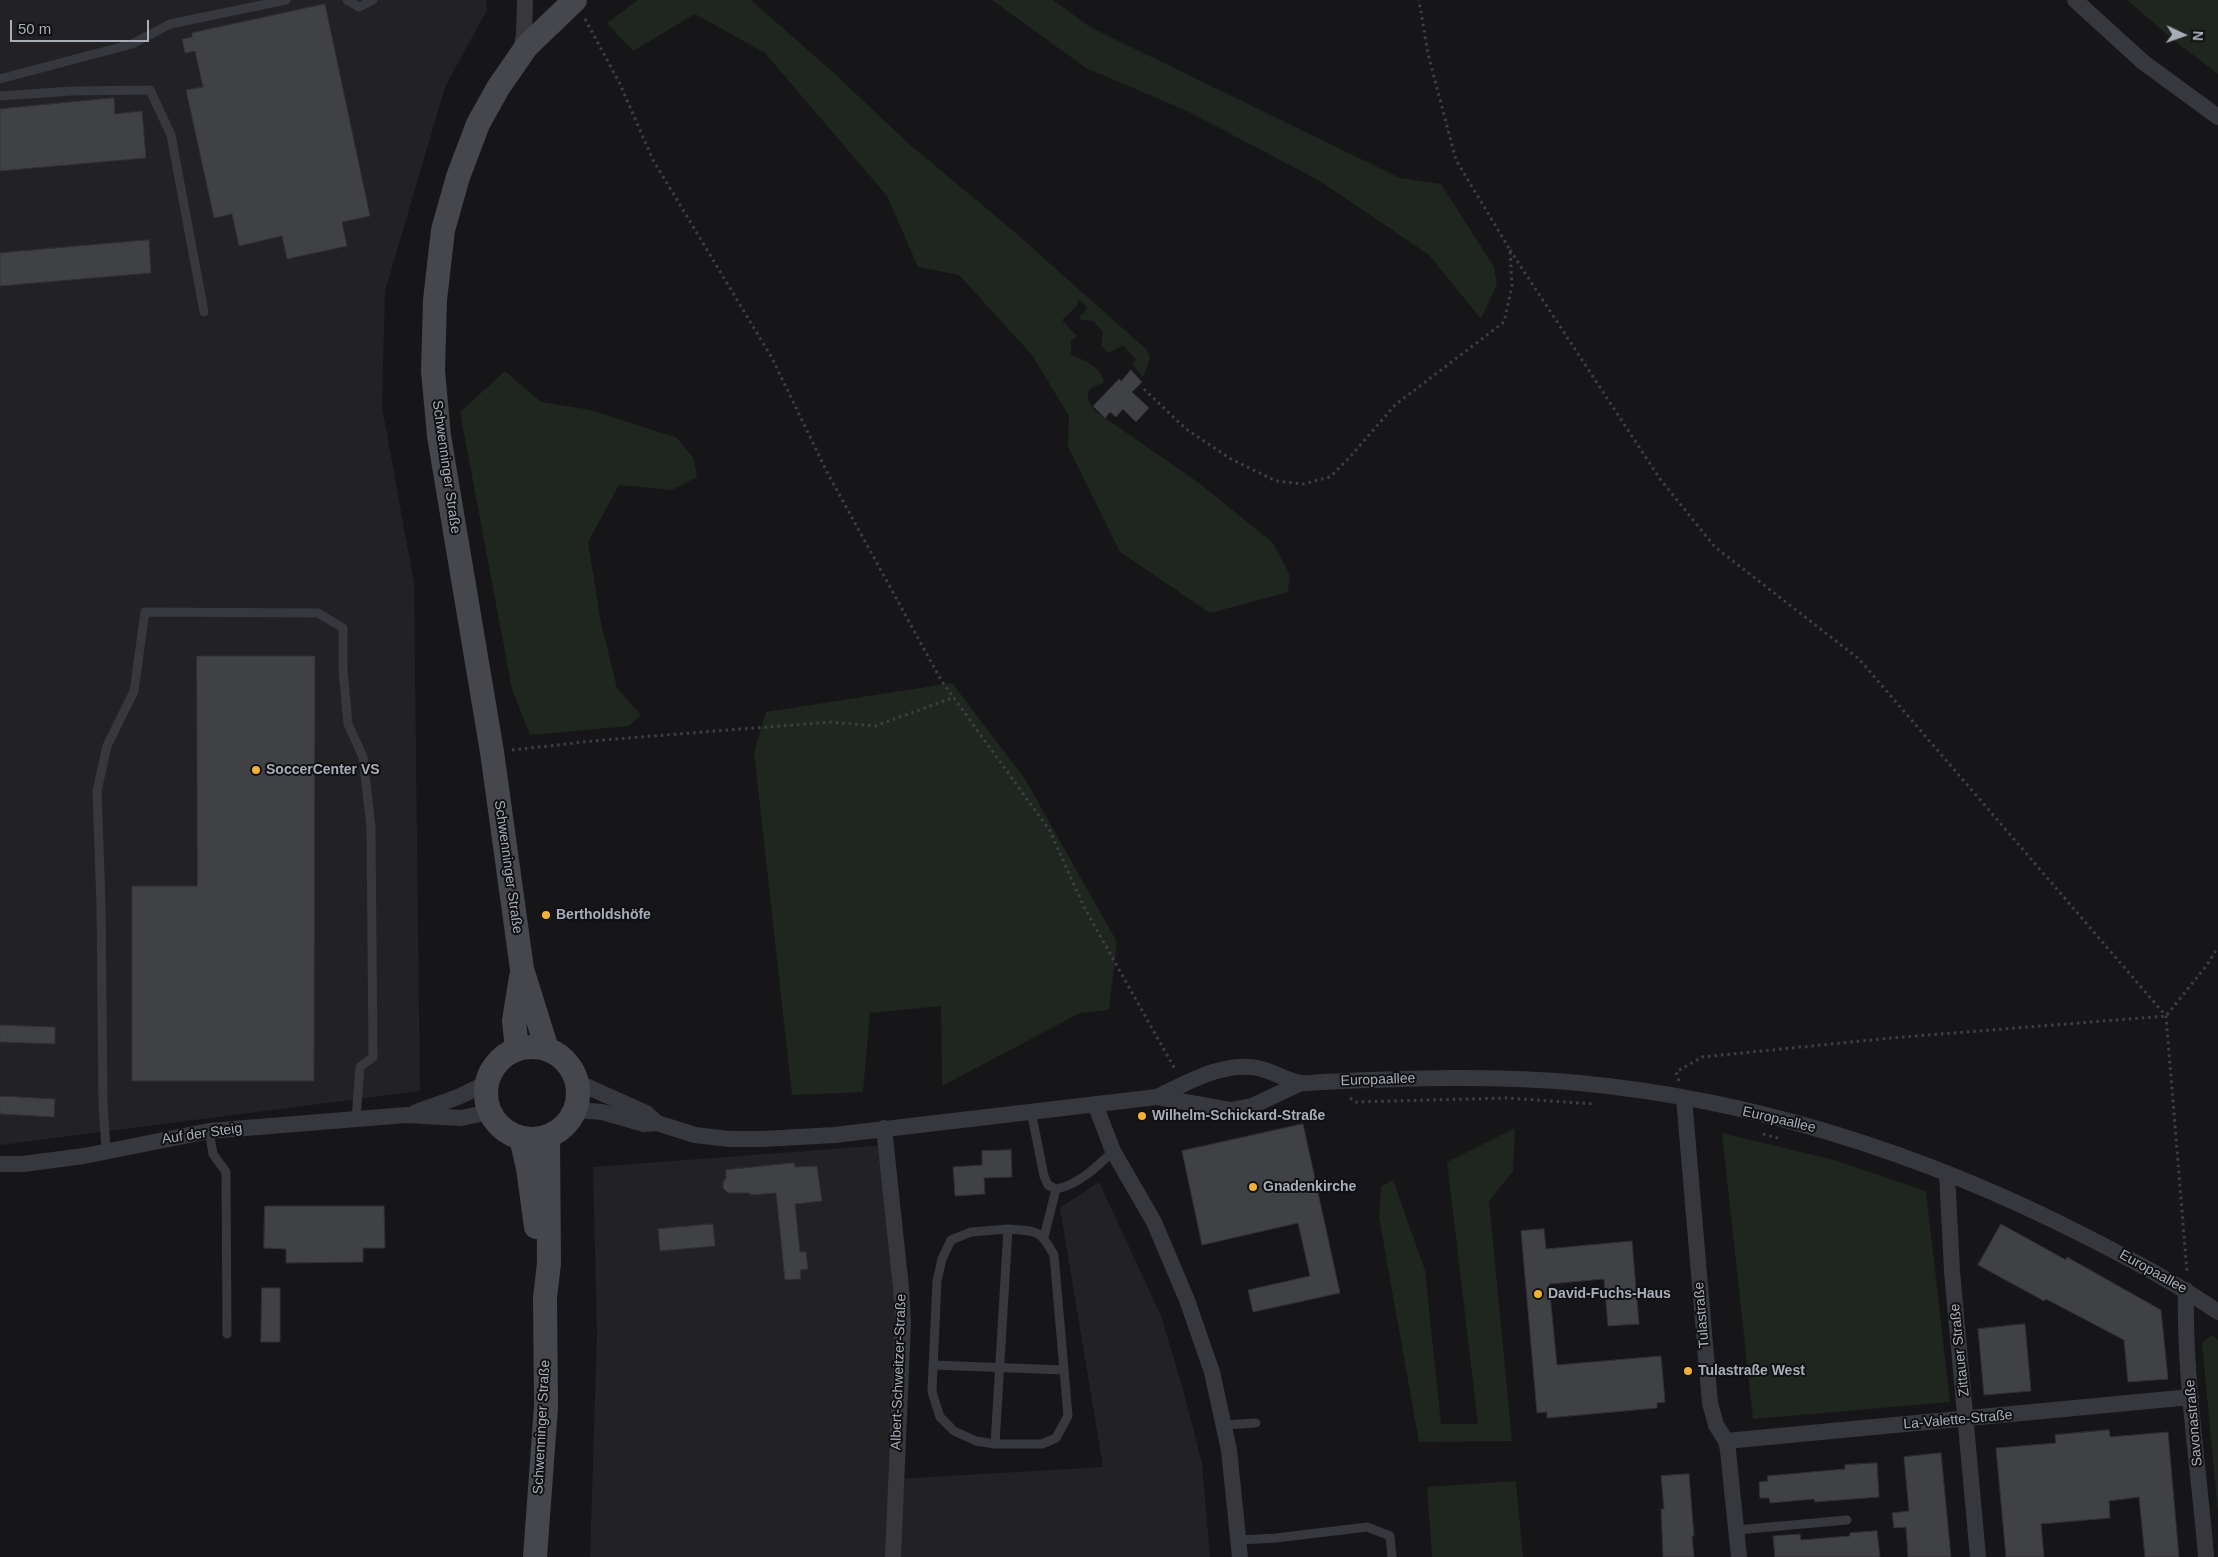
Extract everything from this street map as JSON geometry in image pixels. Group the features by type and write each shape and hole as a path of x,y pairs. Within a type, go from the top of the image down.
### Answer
{"main road":[{"name":"Schwenninger Straße","path":"547,1049 522,970 492,752 439,436 433,371 435,300 443,230 458,177 478,124 498,88 528,46 580,8"},
{"name":"Schwenninger Straße","path":"517,1049 514,1021 522,970"},
{"path":"532,1046 547,1049 566,1061 577,1082 578,1100 576,1110 562,1129 548,1137 530,1140 521,1138 503,1129 490,1112 486,1098 487,1083 497,1062 517,1049 532,1046"},
{"name":"Schwenninger Straße","path":"545,1298 549,1263 548,1137"},
{"name":"Schwenninger Straße","path":"521,1138 528,1168 545,1298 546,1407 535,1557"}],"street":[{"path":"520,56 524,35 525,0"},
{"path":"2075,0 2143,62 2218,117"},
{"name":"Europaallee","path":"1157,1097 1206,1074 1245,1066 1259,1068 1301,1083 1405,1078 1532,1079 1633,1089 1684,1098 1844,1136 1947,1173 2043,1214 2186,1290 2218,1312"},
{"path":"577,1082 646,1113 662,1124 695,1135 729,1139 825,1135 1095,1104 1113,1151 1154,1222 1186,1300 1212,1372 1229,1450 1240,1540 1240,1557"},
{"name":"Auf der Steig","path":"406,1115 458,1097 487,1083"},
{"name":"Europaallee","path":"1095,1104 1157,1097 1230,1110 1252,1106 1272,1099 1301,1083"},
{"name":"Tulastraße","path":"1684,1098 1710,1403 1716,1425 1726,1441 1739,1557"},
{"path":"576,1110 602,1112 644,1124 662,1124"},
{"name":"Auf der Steig","path":"0,1164 23,1164 84,1156 209,1130 406,1115 461,1118 490,1112"},
{"name":"Albert-Schweitzer-Straße","path":"884,1128 902,1288 903,1322 893,1557"},
{"name":"Zittauer Straße","path":"1947,1173 1952,1271 1978,1557"},
{"name":"Savonastraße","path":"2186,1290 2185,1321 2206,1557"},
{"name":"La-Valette-Straße","path":"1726,1441 2191,1397"}],"lane":[{"path":"0,79 132,44 170,24 286,0"},
{"path":"348,0 359,7 372,0"},
{"path":"0,96 72,91 150,90 171,135 204,312"},
{"path":"106,1150 103,1102 101,905 97,791 108,746 134,691 145,612 318,613 343,628 343,670 348,724 363,757 371,828 374,1057 360,1067 356,1118"},
{"path":"1031,1111 1044,1176 1048,1185 1056,1189 1066,1187 1075,1182 1113,1151"},
{"path":"209,1130 213,1154 226,1172 227,1334"},
{"path":"1044,1237 1056,1189"},
{"path":"995,1444 1008,1229"},
{"path":"1008,1229 1030,1231 1044,1237 1054,1255 1068,1416 1056,1438 1042,1444 995,1444 976,1441 954,1431 940,1417 932,1392 937,1281 942,1259 951,1240 971,1232 1008,1229"},
{"path":"933,1365 1064,1370"},
{"path":"1224,1426 1256,1423"},
{"path":"1737,1530 1847,1520"},
{"path":"1240,1540 1367,1528 1390,1536 1392,1557"}],"path":[{"path":"1419,0 1428,54 1456,160 1510,250 1660,478 1715,547 1859,659 2166,1016 2188,1262 2186,1290"},
{"path":"580,8 620,84 653,160 772,358 827,472 952,698 1050,831 1084,907 1184,1084"},
{"path":"1144,389 1186,429 1231,459 1276,481 1304,484 1330,477 1395,405 1504,322 1512,286 1510,250"},
{"path":"492,752 602,740 831,722 876,726 952,698"},
{"path":"1684,1098 1676,1072 1702,1056 1891,1038 2166,1016 2207,965 2218,947"}],"shaded area":[{"path":"0,0 486,0 487,10 445,87 385,291 382,406 414,584 420,1091 0,1145"},
{"path":"638,0 751,0 835,74 908,143 1011,229 1147,350 1150,358 1143,377 1132,364 1136,360 1123,345 1108,353 1101,345 1103,332 1093,321 1081,320 1080,316 1087,307 1079,300 1076,307 1062,320 1077,336 1071,341 1071,355 1092,365 1103,377 1104,383 1093,387 1088,392 1089,400 1095,411 1199,483 1273,543 1290,575 1288,592 1210,613 1120,552 1068,447 1069,416 1032,355 959,275 918,267 887,196 765,53 695,14 633,51 607,23"},
{"path":"992,0 1053,0 1090,27 1400,178 1441,184 1494,267 1497,284 1481,319 1429,255 1320,181 1185,110 1086,68"},
{"path":"2127,0 2218,0 2218,74 2171,38"},
{"path":"505,371 541,402 591,410 677,438 694,459 697,477 672,490 619,485 588,542 601,623 617,688 641,715 629,726 530,735 512,689 460,412"},
{"path":"952,683 1025,779 1117,942 1109,1010 1080,1013 942,1086 941,1006 870,1013 863,1092 792,1095 754,752 766,712"},
{"path":"1515,1128 1513,1171 1489,1201 1512,1441 1419,1442 1379,1217 1381,1186 1393,1180 1425,1270 1441,1424 1478,1424 1447,1162"},
{"path":"1722,1133 1834,1160 1926,1191 1950,1402 1753,1419"},
{"path":"886,1145 901,1288 896,1479 1103,1467 1060,1208 1099,1182 1161,1316 1183,1389 1202,1463 1210,1557 590,1557 597,1334 593,1167"},
{"path":"2212,1335 2218,1340 2218,1513 2202,1343"},
{"path":"1516,1481 1523,1557 1432,1557 1427,1487"}],"building":[{"path":"325,4 370,216 342,222 347,246 287,259 282,236 239,246 232,214 214,218 186,90 203,87 195,51 185,53 182,39 192,37 192,33"},
{"path":"114,98 115,114 142,111 146,158 0,171 0,109"},
{"path":"149,240 151,273 0,286 0,253"},
{"path":"1131,370 1142,382 1132,392 1149,408 1136,422 1123,409 1116,417 1110,412 1105,418 1093,406 1119,379 1121,381"},
{"path":"197,656 315,656 314,1081 132,1081 132,886 197,886"},
{"path":"0,1025 55,1027 55,1044 0,1042"},
{"path":"0,1096 55,1099 54,1117 0,1114"},
{"name":"Gnadenkirche","path":"1303,1124 1340,1293 1253,1312 1248,1290 1310,1276 1298,1223 1202,1245 1182,1151"},
{"path":"1011,1150 1012,1177 984,1178 985,1194 955,1196 953,1167 982,1165 982,1151"},
{"path":"794,1163 795,1167 817,1166 822,1201 795,1204 800,1252 806,1252 808,1269 800,1270 801,1279 785,1280 776,1193 750,1195 750,1193 728,1193 723,1188 723,1182 726,1178 726,1170"},
{"path":"265,1206 384,1206 385,1248 363,1248 363,1262 286,1263 286,1249 264,1248"},
{"path":"713,1224 715,1246 660,1251 658,1229"},
{"path":"2001,1224 2066,1260 2067,1257 2161,1310 2168,1379 2128,1382 2124,1340 2046,1299 2044,1301 1978,1265"},
{"name":"David-Fuchs-Haus","path":"1544,1229 1546,1249 1632,1241 1639,1324 1608,1326 1604,1279 1549,1284 1557,1365 1661,1356 1665,1402 1657,1403 1657,1408 1547,1418 1547,1412 1537,1413 1521,1231"},
{"path":"262,1288 280,1288 280,1342 261,1342"},
{"path":"2025,1324 2031,1391 1984,1395 1978,1329"},
{"path":"2109,1430 2110,1437 2168,1432 2179,1557 2145,1557 2139,1497 2109,1501 2110,1518 2041,1524 2044,1557 2006,1557 1996,1448 2056,1443 2055,1435"},
{"path":"1941,1453 1951,1557 1908,1557 1906,1527 1894,1528 1892,1513 1909,1511 1904,1457"},
{"path":"1877,1463 1879,1497 1815,1502 1814,1499 1770,1503 1769,1498 1760,1498 1759,1482 1768,1481 1767,1476 1845,1469 1845,1465"},
{"path":"1689,1474 1694,1557 1663,1557 1661,1509 1664,1509 1661,1476"},
{"path":"1877,1531 1880,1557 1775,1557 1773,1536 1800,1534 1801,1540 1850,1536 1850,1533"}],"place":[{"name":"SoccerCenter VS","path":"256,770"},
{"name":"Bertholdshöfe","path":"546,915"},
{"name":"Wilhelm-Schickard-Straße","path":"1142,1116"},
{"name":"Gnadenkirche","path":"1253,1187"},
{"name":"David-Fuchs-Haus","path":"1538,1294"},
{"name":"Tulastraße West","path":"1688,1371"}]}
